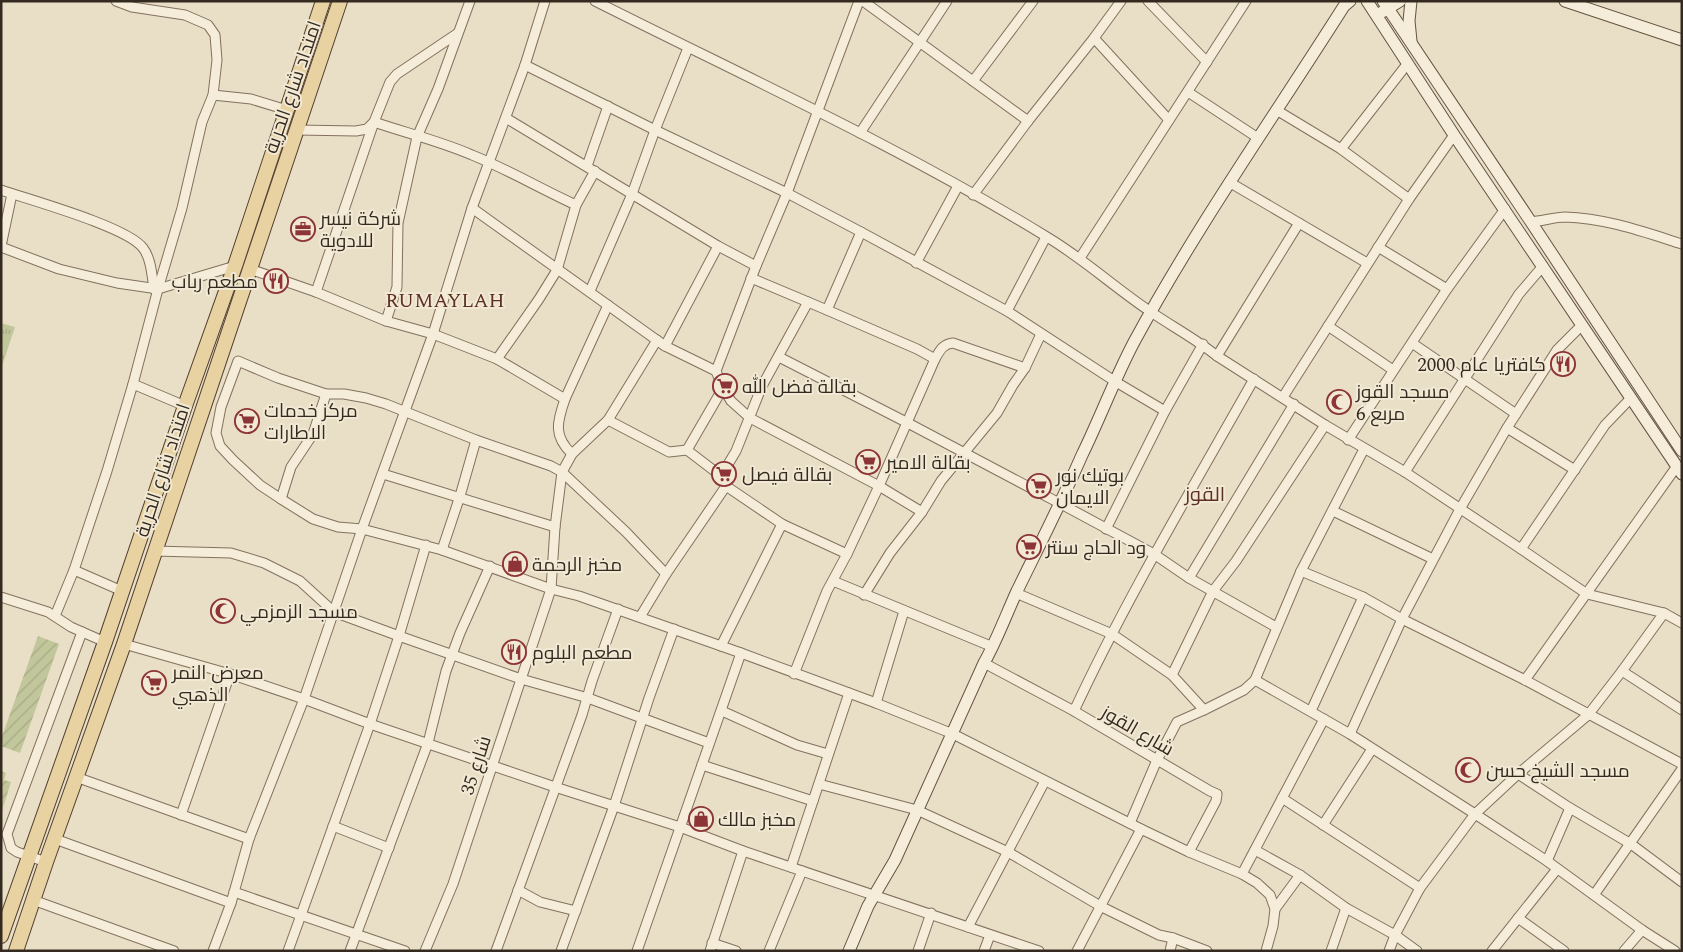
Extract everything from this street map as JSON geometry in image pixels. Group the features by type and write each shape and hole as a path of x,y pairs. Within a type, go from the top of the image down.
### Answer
{"main road":[{"name":"امتداد شارع الحرية","path":"1,936 105,642 185,406 236,266 323,1"},
{"name":"امتداد شارع الحرية","path":"16,951 124,644 340,1"},
{"path":"177,429 193,434"}],"street":[{"path":"55,616 74,570 107,471 133,384 156,289 182,208 202,122 213,95 217,60 215,35 208,25 185,15 132,7 116,1"},
{"path":"386,321 396,287 398,223 417,137 438,89 470,1"},
{"path":"213,951 231,903 249,839 304,699 362,529 433,334 472,208 525,65 545,1"},
{"path":"595,1 860,133 958,186 1046,237 1080,258 1151,313 1203,344 1217,356 1348,440 1405,472 1587,594 1664,613 1682,623"},
{"path":"922,512 879,486 750,418 731,401 723,388 716,370 861,1 1028,121"},
{"path":"860,133 947,1"},
{"path":"973,81 1033,1"},
{"path":"973,195 1121,1"},
{"path":"1148,1 1207,62"},
{"path":"1080,258 1246,1"},
{"path":"849,951 858,928 875,895 896,860 1016,593 1060,504 1134,344 1191,243 1229,182 1278,111 1344,6 1350,1"},
{"path":"1367,1 1454,135 1679,470 1525,680"},
{"path":"1376,16 1385,5 1400,1"},
{"path":"1411,1 1411,43"},
{"path":"1565,1 1596,6 1682,40"},
{"path":"1385,5 1682,451"},
{"path":"316,292 374,122 390,82 397,74 458,33"},
{"path":"1094,38 1169,120"},
{"path":"590,292 632,194 688,48"},
{"path":"1341,149 1408,63"},
{"path":"525,65 787,193 861,232 1007,311 1116,382 1165,411"},
{"path":"1188,92 1258,138"},
{"path":"213,95 250,99 287,110"},
{"path":"587,166 608,106"},
{"path":"1278,111 1341,149 1409,199"},
{"path":"506,118 718,246 756,266"},
{"path":"297,130 356,132 366,129 374,122"},
{"path":"374,122 417,137 442,143 489,163 576,206"},
{"path":"1283,397 1367,263 1454,135"},
{"path":"497,359 557,270 576,206 595,171"},
{"path":"1229,182 1367,263"},
{"path":"916,263 958,186"},
{"path":"1,190 101,224 130,236 143,248 148,258 156,289"},
{"path":"12,194 1,247 59,269 117,284 156,289 236,266"},
{"path":"472,208 665,346 716,370"},
{"path":"1348,440 1447,290 1504,209"},
{"path":"1531,222 1548,221 1563,217 1578,218 1631,227 1682,244"},
{"path":"1217,356 1299,223"},
{"path":"827,310 861,232"},
{"path":"1007,311 1046,237"},
{"path":"665,346 718,246"},
{"path":"1378,247 1447,290"},
{"path":"1405,472 1519,294 1543,266"},
{"path":"250,269 316,292 386,321 433,334 497,359 565,399"},
{"path":"751,278 935,359"},
{"path":"721,476 736,451 762,386 808,302"},
{"path":"572,454 558,436 560,415 565,399 608,305"},
{"path":"1350,734 1402,619 1460,509 1507,428 1557,350 1582,325"},
{"path":"1328,326 1393,370"},
{"path":"864,595 890,553 922,512 941,481 997,413 1025,368 1041,334"},
{"path":"562,472 572,454 608,420 657,340"},
{"path":"794,674 827,591 847,554 942,347 953,343 1025,368"},
{"path":"1412,343 1516,414"},
{"path":"1106,529 1165,411 1203,344"},
{"path":"222,350 238,361 278,378 326,394 344,394 366,398 551,466 562,472 626,532 666,574"},
{"path":"778,357 906,422 1154,554 1189,578 1276,627"},
{"path":"238,361 221,407 216,432 220,446 260,484 313,519 338,527 362,529 426,545 490,566 551,589 570,593 618,609 741,653 953,734 1141,829 1242,874 1257,883 1270,896 1275,909 1273,926 1266,951"},
{"path":"1074,711 1095,666 1154,554 1254,380"},
{"path":"133,384 185,406"},
{"path":"687,450 723,388"},
{"path":"281,499 291,467 313,434 326,394"},
{"path":"206,397 221,407"},
{"path":"1522,549 1605,425 1631,398"},
{"path":"1189,578 1294,404"},
{"path":"608,420 669,452 687,450 721,476 726,486 782,524 847,554"},
{"path":"1172,675 1213,591 1236,561 1325,425"},
{"path":"1507,428 1575,470"},
{"path":"442,550 476,440"},
{"path":"1130,823 1157,760 1177,722 1244,690 1255,680 1301,571 1364,449"},
{"name":"شارع 35","path":"425,951 453,884 551,589 562,472"},
{"path":"383,474 460,496 556,527"},
{"path":"640,617 666,574 726,486"},
{"path":"1332,511 1433,559"},
{"path":"721,646 782,524"},
{"path":"288,951 370,724 426,545"},
{"path":"154,552 231,553 264,563 300,581 334,612 521,679 588,698 709,743"},
{"path":"350,951 428,743 442,686 460,633 490,566"},
{"path":"74,570 122,591"},
{"path":"1301,571 1363,597 1402,619 1525,680 1682,764"},
{"path":"833,581 993,647"},
{"path":"1016,593 1112,634 1172,675 1204,710"},
{"path":"1,597 55,616 82,632 105,642"},
{"path":"1311,711 1363,597"},
{"path":"496,951 588,698 592,681 618,609"},
{"path":"876,703 904,611"},
{"path":"1389,951 1395,935 1420,888 1475,814 1518,774 1588,715 1664,613"},
{"path":"561,951 614,806 674,629"},
{"path":"46,862 11,848 7,834 82,632"},
{"path":"124,644 230,674 370,724 680,827 743,851 1039,951"},
{"path":"637,951 741,653"},
{"name":"شارع القوز","path":"984,663 1074,711 1218,794 1189,852"},
{"path":"1622,671 1682,710"},
{"path":"181,815 230,674"},
{"path":"1255,680 1350,734 1475,814 1547,861 1642,930 1675,951"},
{"path":"791,867 849,693"},
{"path":"722,710 797,744 828,754"},
{"path":"1242,874 1324,719"},
{"path":"1323,825 1372,749"},
{"path":"702,765 813,801"},
{"path":"1594,895 1682,770"},
{"path":"1518,774 1570,808 1631,844 1682,882"},
{"path":"76,777 249,839"},
{"path":"968,927 1045,781"},
{"path":"819,784 917,810 1008,852 1102,907 1159,935 1173,938 1207,951"},
{"path":"1282,798 1420,888"},
{"path":"1547,861 1570,808"},
{"path":"333,826 389,848"},
{"path":"1077,951 1102,907 1141,829"},
{"path":"55,839 231,903"},
{"path":"1255,850 1300,876 1346,908 1395,935 1417,951"},
{"path":"736,951 711,947 743,851"},
{"path":"1492,951 1557,869"},
{"path":"770,951 802,871"},
{"path":"1275,909 1300,876"},
{"path":"518,890 540,902 576,911"},
{"path":"234,892 406,951"},
{"path":"33,900 174,951"},
{"path":"1331,951 1346,908"},
{"path":"918,951 931,914"},
{"path":"1518,918 1564,951"},
{"path":"1624,951 1642,930"},
{"path":"984,951 990,935"},
{"path":"1170,951 1173,938"}],"green space":[{"path":"1,323 15,327 1,369"},
{"path":"38,636 59,644 20,753 1,746 1,739"},
{"path":"1,771 6,773 4,780 11,782 1,814"}],"place":[{"name":"شركة نيسر للادوية","path":"303,229"},
{"name":"مطعم رباب","path":"276,281"},
{"name":"كافتريا عام 2000","path":"1563,364"},
{"name":"بقالة فضل الله","path":"725,386"},
{"name":"مسجد القوز مربع 6","path":"1339,402"},
{"name":"مركز خدمات الاطارات","path":"247,421"},
{"name":"بقالة الامير","path":"868,462"},
{"name":"بقالة فيصل","path":"724,474"},
{"name":"بوتيك نور الايمان","path":"1039,486"},
{"name":"ود الحاج سنتر","path":"1029,547"},
{"name":"مخبز الرحمة","path":"515,564"},
{"name":"مسجد الزمزمي","path":"223,611"},
{"name":"مطعم البلوم","path":"514,652"},
{"name":"معرض النمر الذهبي","path":"154,683"},
{"name":"مسجد الشيخ حسن","path":"1468,770"},
{"name":"مخبز مالك","path":"701,819"}],"district":[{"name":"RUMAYLAH","path":"445,300"},
{"name":"القوز","path":"1205,494"}]}
